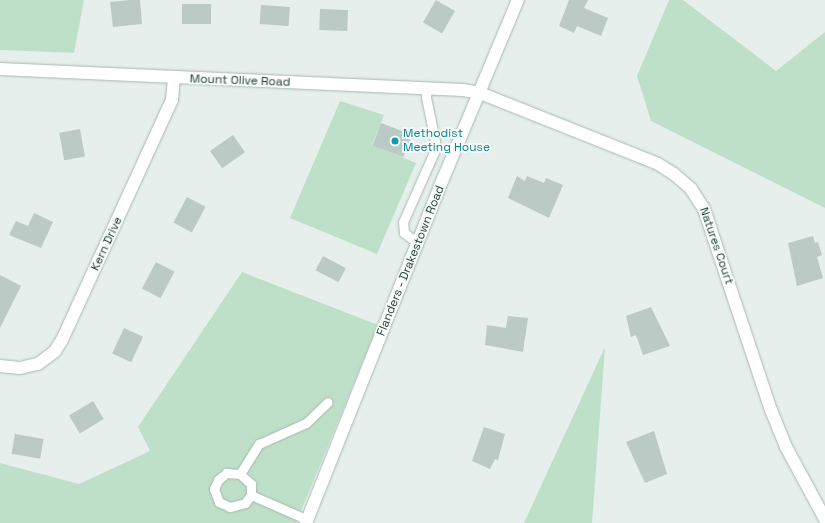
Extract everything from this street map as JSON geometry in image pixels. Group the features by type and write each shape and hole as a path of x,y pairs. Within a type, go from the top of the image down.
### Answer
{"street":[{"name":"Flanders - Drakestown Road","path":"307,521 418,243 518,0"},
{"name":"Mount Olive Road","path":"0,70 428,88 480,93"},
{"name":"Kern Drive","path":"0,366 20,368 38,364 55,351 62,340 172,100 174,78"},
{"name":"Natures Court","path":"480,93 658,164 674,174 691,189 704,209 771,410 786,447 825,519"}],"lane":[{"path":"418,243 410,240 404,233 404,222 434,152 435,141 426,97 428,88"},
{"path":"240,474 258,444 306,423 328,402"},
{"path":"229,472 240,474 251,484 251,495 244,503 234,508 222,504 216,499 214,489 218,480 229,472"},
{"path":"251,495 307,521"}],"green space":[{"path":"0,0 84,0 74,53 0,50"},
{"path":"669,0 683,0 776,71 825,32 825,208 651,121 637,76"},
{"path":"340,101 384,115 372,145 416,163 377,254 290,218"},
{"path":"242,272 378,325 296,523 0,523 0,463 79,484 150,451 138,427"},
{"path":"605,347 592,523 524,523"}],"building":[{"path":"140,0 142,24 113,27 110,2"},
{"path":"436,0 455,11 442,34 423,23"},
{"path":"569,0 588,0 584,8 608,18 601,36 577,26 574,33 559,26"},
{"path":"182,4 211,4 211,24 182,24"},
{"path":"261,5 290,7 289,26 260,24"},
{"path":"320,9 348,10 347,31 319,30"},
{"path":"381,123 412,135 403,157 372,145"},
{"path":"80,129 85,157 64,160 59,133"},
{"path":"233,135 245,152 222,168 210,151"},
{"path":"517,176 525,181 527,176 544,183 546,178 563,185 549,218 508,198"},
{"path":"187,197 206,207 192,232 173,223"},
{"path":"34,213 53,222 41,248 9,235 16,221 28,226"},
{"path":"813,236 815,243 818,242 822,255 817,257 823,278 797,286 788,243"},
{"path":"323,256 346,268 338,282 315,270"},
{"path":"156,262 175,272 160,298 142,288"},
{"path":"0,275 21,286 0,328"},
{"path":"651,307 670,346 643,355 636,335 631,337 626,316"},
{"path":"508,316 528,318 523,352 485,345 487,325 506,328"},
{"path":"124,328 143,337 131,362 112,353"},
{"path":"93,401 104,419 80,433 69,415"},
{"path":"484,427 505,434 498,460 495,459 490,469 472,461"},
{"path":"654,431 667,474 645,483 626,442"},
{"path":"15,434 44,439 40,459 12,454"}],"place":[{"name":"Methodist Meeting House","path":"395,141"}]}
